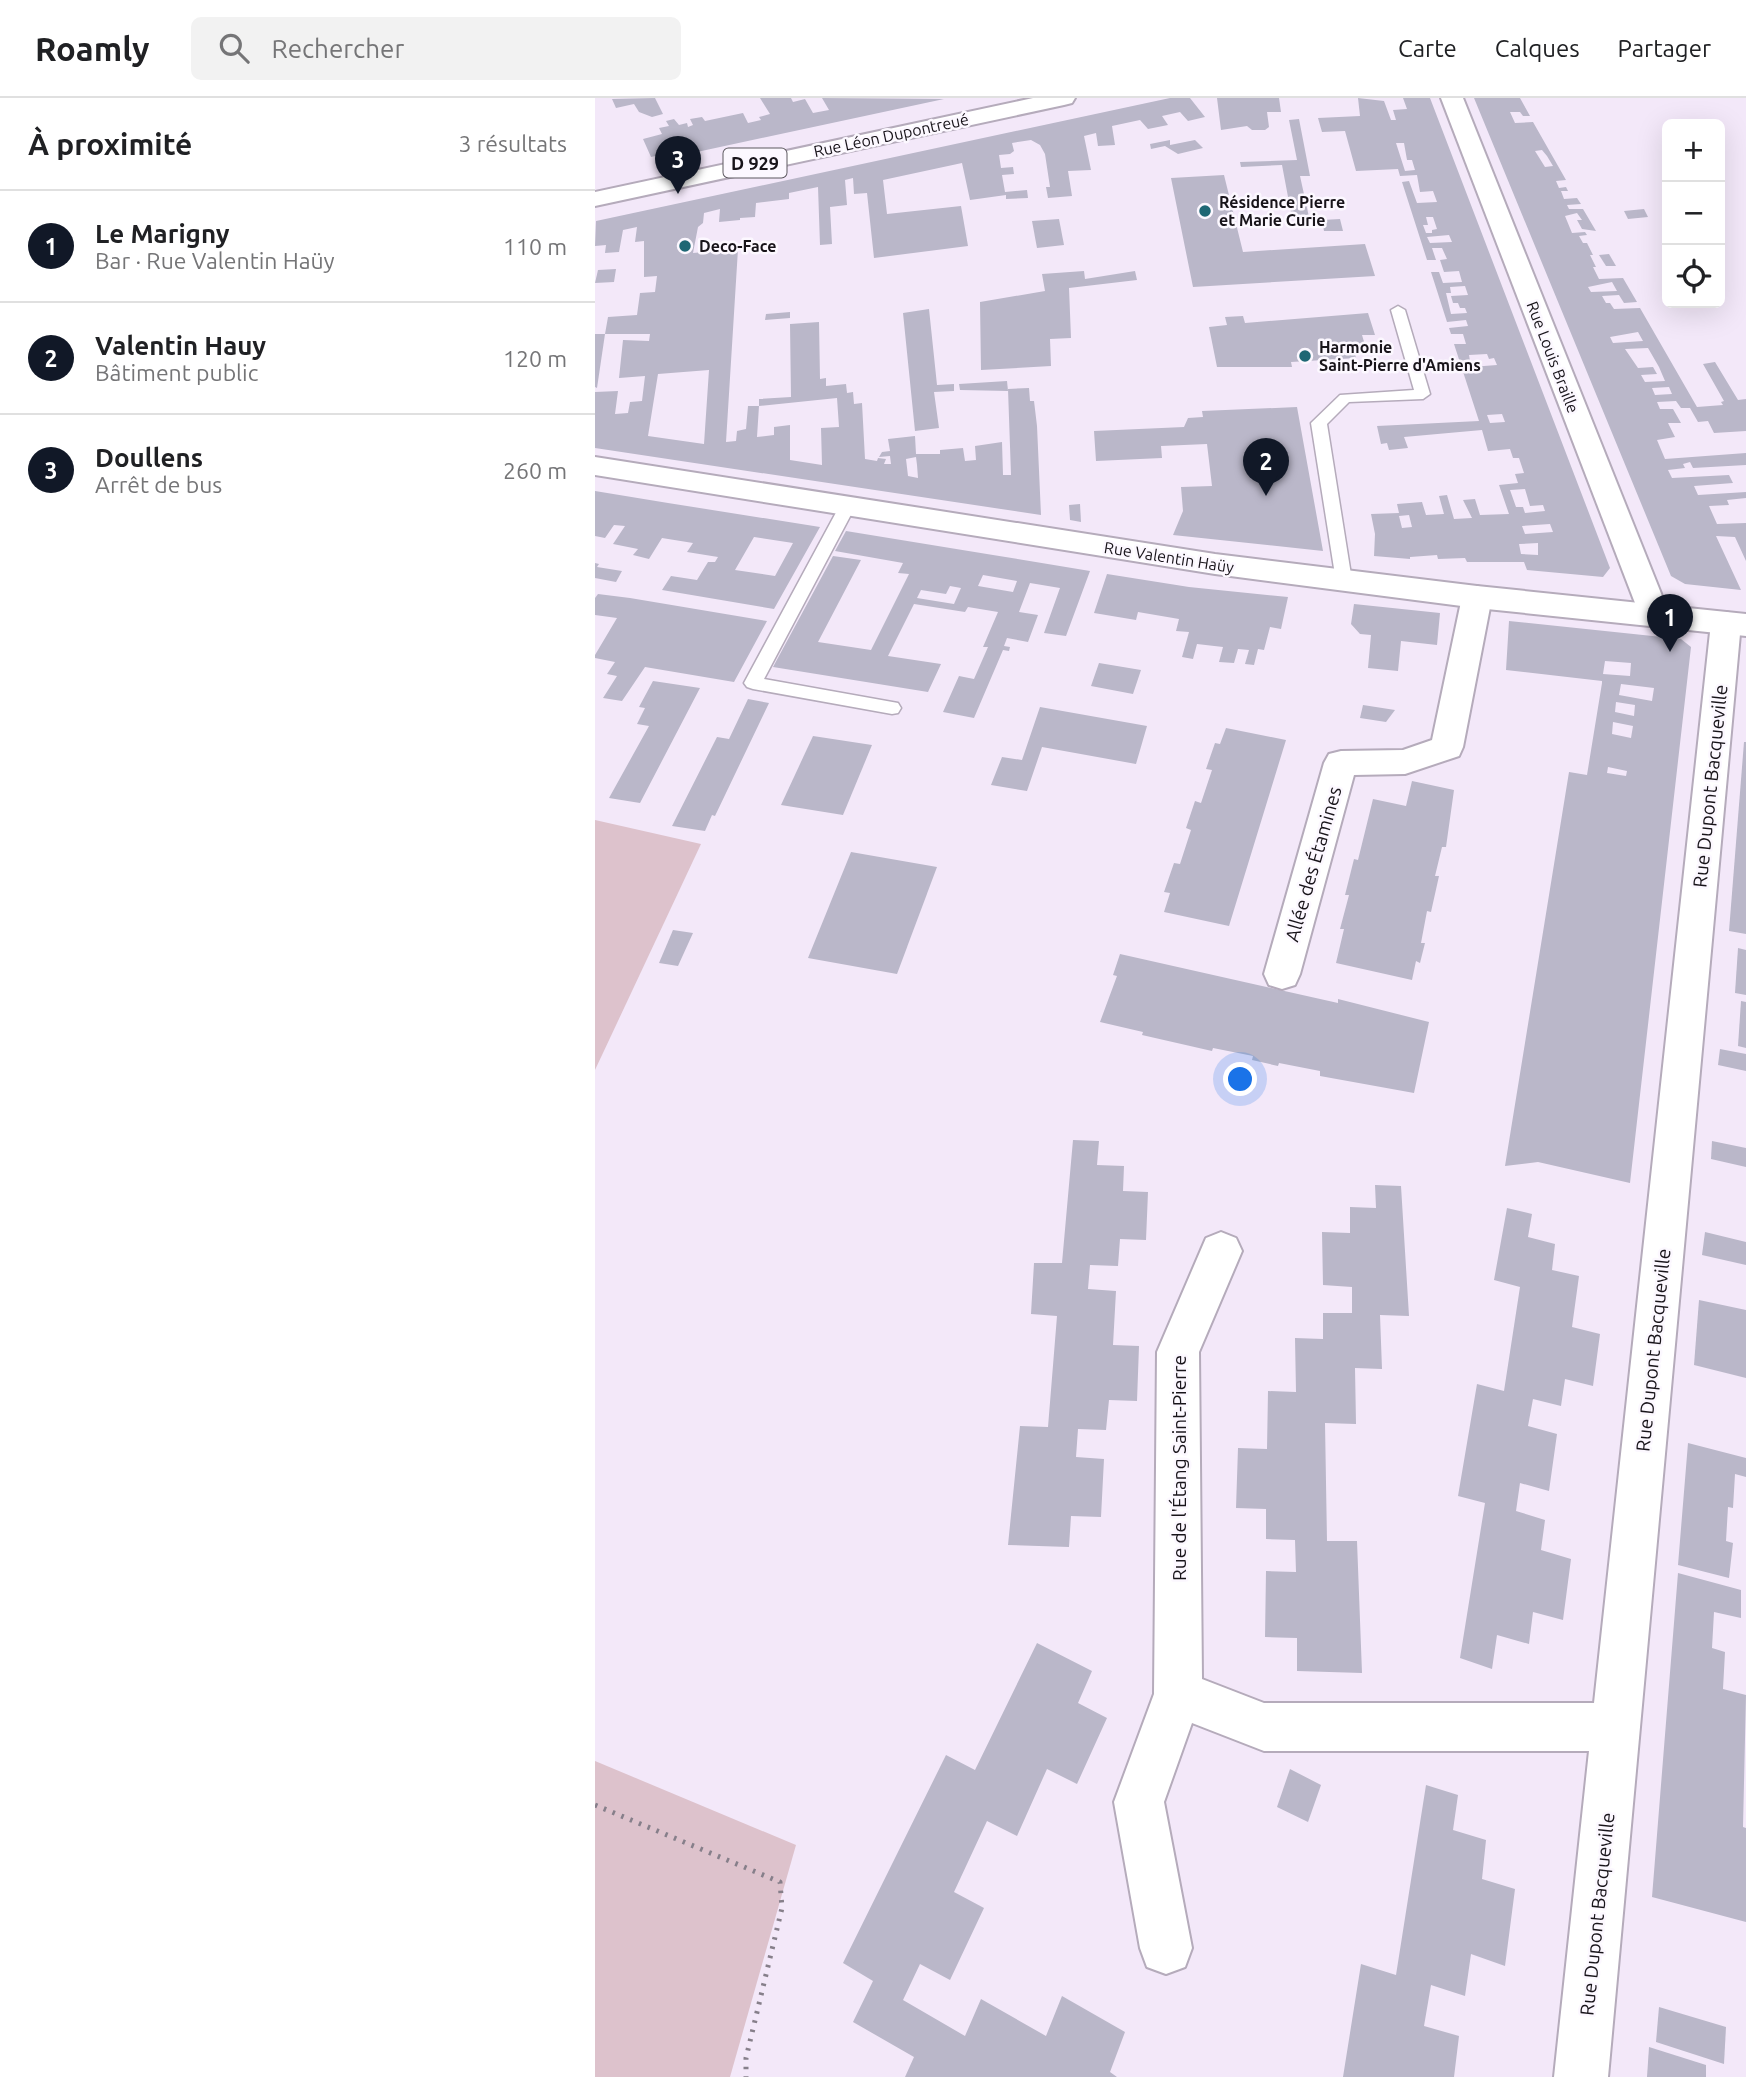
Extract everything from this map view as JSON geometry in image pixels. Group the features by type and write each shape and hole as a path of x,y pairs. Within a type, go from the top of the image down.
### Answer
{"street":[{"name":"Rue Léon Dupontreué","path":"595,199 1064,98"},
{"name":"Rue Louis Braille","path":"1452,98 1655,616"},
{"name":"Rue Valentin Haüy","path":"595,466 1215,564 1476,597 1736,624"},
{"name":"Allée des Étamines","path":"1282,974 1341,763 1405,762 1447,747 1476,597"},
{"name":"Rue Dupont Bacqueville","path":"1581,2077 1615,1727 1736,624"},
{"name":"Rue de l'Étang Saint-Pierre","path":"1166,1948 1139,1802 1178,1694 1178,1352 1221,1251"},
{"path":"1178,1694 1264,1727 1615,1727"}],"lane":[{"path":"1344,581 1319,423 1345,398 1423,394 1398,310"},
{"path":"847,507 753,683 892,708"}],"path":[{"path":"595,1805 780,1882 782,1908 746,2059 746,2077"}],"shaded area":[{"path":"595,820 701,844 595,1070"},
{"path":"595,1761 796,1845 730,2077 595,2077"}],"building":[{"path":"655,98 663,114 652,117 639,112 634,104 616,108 612,99"},
{"path":"760,98 791,98 793,102 805,99 813,113 829,110 822,98 944,99 683,155 682,151 669,156 665,154 651,157 643,139 662,134 659,128 669,126 666,121 674,119 679,125 687,123 688,127 693,125 690,119 702,117 705,121 743,113 748,123 761,120 759,117 770,114"},
{"path":"1170,98 1190,98 1205,117 1188,121 1180,112 1162,116 1168,125 1148,129 1140,120 1112,126 1115,145 1098,146 1096,133 1084,136 1091,170 1068,171 1072,196 1048,198 1046,187 1050,187 1045,154 1040,145 1031,140 1012,143 1014,151 999,155 1001,168 1013,167 1014,174 1002,175 1005,192 1027,190 1028,198 1006,199 1006,195 970,200 962,163 883,180 887,214 961,206 968,246 874,258 867,193 854,194 853,178 845,180 847,205 830,207 832,244 820,245 818,187 789,193 789,199 756,203 755,217 719,222 720,209 704,213 693,253 738,249 726,442 736,441 737,431 746,429 748,406 759,406 759,399 791,397 790,324 819,322 820,379 826,378 826,386 846,384 847,393 853,392 854,404 862,403 865,459 886,459 884,464 891,464 890,456 879,457 882,452 890,451 888,439 915,436 916,454 940,454 940,450 963,448 965,461 976,460 975,446 1002,442 1003,475 1011,475 1008,389 1029,388 1030,401 1034,401 1037,426 1041,515 595,448 595,392 618,391 615,414 628,413 630,402 642,401 645,376 619,378 623,340 649,341 650,334 605,334 608,317 637,315 640,293 655,292 657,276 644,277 644,241 635,242 637,227 623,230 619,252 605,253 606,245 595,246 596,221","holes":["709,370 704,444 648,436 658,374","837,398 839,427 821,428 822,465 790,460 790,425 774,427 774,435 757,437 759,406","916,457 917,465 918,478 908,476 906,459"]},
{"path":"1217,98 1279,98 1281,112 1267,112 1269,127 1265,130 1252,130 1247,126 1221,130"},
{"path":"1358,98 1384,101 1391,120 1396,120 1393,110 1407,109 1403,98 1430,98 1610,568 1603,577 1527,570 1524,562 1467,562 1465,558 1438,559 1437,555 1410,559 1374,556 1375,534 1371,514 1399,513 1397,504 1422,502 1426,515 1444,514 1439,496 1447,495 1454,519 1472,518 1463,500 1475,499 1480,515 1509,514 1499,485 1518,483 1515,474 1524,473 1519,458 1513,458 1510,449 1488,451 1482,430 1404,437 1408,448 1389,450 1387,443 1381,444 1377,426 1479,421 1454,344 1466,344 1463,334 1451,334 1449,328 1468,326 1466,320 1447,322 1431,272 1439,272 1443,283 1462,282 1459,271 1444,272 1440,260 1447,259 1442,248 1432,248 1436,260 1427,260 1402,182 1409,181 1417,203 1437,202 1433,191 1420,192 1417,175 1400,176 1398,169 1356,171 1345,131 1322,132 1318,118 1360,116","holes":["1396,143 1404,143 1407,160 1412,160 1415,170 1405,171","1426,217 1433,217 1437,229 1426,233 1423,225 1428,225","1449,235 1452,242 1430,243 1427,237","1465,286 1468,295 1451,296 1453,303 1458,303 1467,313 1451,314 1446,293 1451,293 1450,287","1487,354 1489,359 1494,358 1497,365 1471,367 1469,355","1502,414 1505,422 1490,423 1487,415","1525,489 1530,506 1543,505 1545,511 1525,513 1523,507 1516,507 1510,490","1409,515 1412,527 1402,528 1399,516","1550,524 1553,532 1525,534 1522,526","1538,543 1538,555 1521,554 1519,544"]},
{"path":"1474,98 1520,98 1530,116 1510,112 1515,123 1533,122 1566,180 1556,181 1559,188 1566,187 1568,191 1561,191 1564,199 1577,198 1581,204 1567,205 1569,209 1583,209 1596,231 1582,229 1577,220 1582,220 1577,213 1565,216 1572,233 1585,232 1587,235 1579,236 1583,243 1587,243 1593,255 1590,255 1599,279 1623,278 1637,302 1624,303 1619,295 1602,296 1606,303 1610,303 1614,309 1640,308 1697,407 1723,405 1721,402 1724,401 1703,364 1715,362 1738,400 1746,399 1746,431 1714,433 1708,421 1698,422 1690,408 1681,408 1676,401 1657,402 1660,409 1673,409 1681,423 1668,423 1675,437 1657,440 1665,459 1746,453 1746,465 1693,468 1690,462 1683,464 1685,468 1668,470 1672,478 1729,475 1733,483 1694,486 1698,495 1746,492 1746,498 1727,500 1729,505 1709,506 1717,524 1746,523 1746,561 1735,537 1716,536 1741,590 1685,584 1671,576","holes":["1542,150 1553,166 1545,167 1535,151","1612,282 1617,291 1591,292 1588,287","1638,332 1643,341 1613,343 1610,337","1648,348 1665,381 1645,382 1641,375 1657,374 1653,367 1638,368 1625,349","1669,387 1672,394 1655,395 1652,388"]},
{"path":"1299,119 1310,176 1300,176 1309,217 1292,218 1282,165 1241,167 1240,162 1297,160 1289,120"},
{"path":"1170,140 1170,145 1195,140 1203,148 1178,154 1165,146 1151,149 1150,144"},
{"name":"Résidence Pierre et Marie Curie","path":"1224,175 1243,252 1365,244 1375,276 1193,287 1171,178"},
{"path":"1644,209 1648,217 1628,219 1624,211"},
{"path":"1059,219 1064,245 1037,248 1032,221"},
{"path":"1340,219 1343,231 1324,231 1322,220"},
{"path":"1609,254 1616,266 1606,266 1599,255"},
{"path":"616,269 614,282 595,283 598,270"},
{"path":"1084,271 1085,279 1135,271 1137,280 1069,288 1071,338 1050,339 1051,366 981,370 980,302 1045,291 1042,274"},
{"path":"929,309 937,385 954,384 954,391 934,392 939,428 915,431 903,313"},
{"path":"790,312 790,318 765,320 766,314"},
{"path":"1368,313 1375,335 1362,335 1365,345 1353,346 1356,358 1291,362 1292,367 1217,367 1209,327 1227,325 1225,317 1243,316 1245,323"},
{"path":"595,334 605,334 597,388 595,387"},
{"path":"1007,381 1008,391 960,390 959,384"},
{"path":"1297,407 1323,551 1173,535 1183,511 1181,487 1212,486 1207,444 1161,446 1162,458 1096,461 1094,431 1184,427 1188,418 1203,417 1202,411"},
{"path":"595,491 820,527 774,609 662,590 671,576 697,580 708,562 715,562 718,557 687,552 693,543 662,538 649,559 633,555 638,549 613,544 625,526 614,525 605,538 595,536","holes":["754,537 793,543 775,576 735,570"]},
{"path":"1080,504 1081,522 1070,520 1069,505"},
{"path":"846,531 1090,571 1066,636 1044,633 1060,588 1030,583 1019,612 1038,615 1028,642 1007,638 1004,646 1010,647 1009,651 1003,650 974,718 943,712 959,676 974,679 988,647 983,647 998,612 968,607 965,612 914,604 888,656 941,664 928,692 773,667 833,556 861,560 818,642 871,650 909,574 898,573 903,563 835,551","holes":["983,575 1017,581 1013,592 978,586","950,586 961,588 954,604 917,598 921,590 946,594"]},
{"path":"595,563 599,564 597,567 622,571 616,582 595,578"},
{"path":"1107,574 1189,587 1288,597 1281,629 1270,627 1264,650 1258,649 1254,665 1245,664 1249,650 1238,649 1234,663 1219,662 1223,647 1197,644 1193,659 1182,657 1189,632 1176,631 1179,619 1138,612 1136,620 1094,613"},
{"path":"598,594 767,621 734,682 645,667 622,701 603,698 617,676 607,674 615,662 595,658 595,655 617,618 595,615 595,598"},
{"path":"1354,604 1440,613 1437,645 1401,641 1398,671 1368,668 1371,635 1360,634 1351,624"},
{"path":"1509,621 1681,639 1691,647 1630,1183 1538,1162 1505,1166 1569,772 1587,775 1602,683 1506,670","holes":["1605,661 1631,663 1630,676 1603,674","1621,684 1654,688 1652,701 1619,695","1616,702 1635,705 1634,716 1615,712","1613,722 1633,726 1631,738 1612,734","1608,767 1627,771 1626,776 1607,773"]},
{"path":"1099,663 1141,670 1133,694 1091,686"},
{"path":"653,681 700,688 640,803 609,798 649,726 637,724 645,708 639,707"},
{"path":"748,699 769,703 715,816 712,815 705,831 672,826 717,737 729,739"},
{"path":"1363,705 1395,710 1386,722 1360,718"},
{"path":"1040,707 1147,726 1136,764 1042,747 1027,791 991,785 1002,757 1022,760"},
{"path":"1226,728 1286,740 1229,926 1164,912 1170,893 1164,892 1174,863 1180,864 1191,830 1186,828 1195,801 1201,803 1212,770 1206,769 1215,743 1220,744"},
{"path":"813,736 872,745 843,815 781,805"},
{"path":"1746,742 1746,934 1729,931"},
{"path":"1412,781 1454,790 1446,847 1442,847 1435,876 1439,876 1431,912 1427,911 1421,943 1425,943 1420,963 1416,961 1412,980 1336,963 1344,929 1340,929 1349,895 1345,895 1354,859 1358,860 1373,799 1406,806"},
{"path":"851,852 937,867 897,974 808,958"},
{"path":"673,930 693,933 678,966 659,963"},
{"path":"1738,948 1746,950 1746,995 1735,993"},
{"path":"1120,954 1338,1003 1338,999 1429,1022 1414,1093 1320,1076 1320,1071 1279,1063 1278,1066 1252,1060 1253,1056 1213,1048 1212,1051 1100,1022 1117,976 1113,975"},
{"path":"1741,1001 1746,1002 1746,1048 1738,1046"},
{"path":"1720,1049 1746,1054 1746,1071 1718,1065"},
{"path":"1073,1140 1099,1141 1097,1165 1124,1166 1123,1191 1148,1192 1146,1240 1120,1239 1118,1266 1090,1265 1088,1289 1116,1291 1113,1345 1139,1346 1137,1401 1109,1400 1106,1430 1078,1429 1076,1457 1104,1459 1101,1517 1071,1516 1069,1547 1008,1545 1020,1426 1048,1427 1057,1316 1031,1314 1034,1263 1062,1263"},
{"path":"1712,1141 1746,1148 1746,1167 1711,1159"},
{"path":"1375,1185 1401,1186 1409,1316 1380,1315 1382,1369 1355,1368 1356,1424 1325,1423 1327,1541 1357,1541 1362,1673 1297,1671 1297,1638 1265,1637 1266,1571 1296,1572 1295,1540 1266,1539 1266,1509 1236,1508 1238,1448 1267,1449 1268,1391 1296,1392 1295,1338 1323,1339 1323,1313 1352,1313 1352,1287 1323,1285 1322,1232 1350,1233 1350,1207 1376,1208"},
{"path":"1507,1208 1532,1214 1528,1237 1555,1244 1552,1270 1579,1276 1572,1327 1600,1334 1593,1386 1565,1379 1561,1406 1533,1399 1528,1426 1557,1434 1549,1491 1520,1483 1516,1511 1545,1520 1541,1550 1571,1559 1563,1620 1533,1612 1529,1644 1497,1635 1492,1669 1460,1658 1485,1503 1458,1496 1477,1384 1504,1391 1520,1287 1494,1280"},
{"path":"1705,1232 1746,1242 1746,1265 1702,1255"},
{"path":"1699,1300 1746,1310 1746,1378 1694,1365"},
{"path":"1688,1443 1746,1458 1746,1477 1735,1474 1733,1508 1728,1507 1726,1541 1733,1543 1729,1578 1678,1565"},
{"path":"1678,1573 1741,1590 1741,1618 1714,1612 1712,1648 1725,1652 1723,1689 1746,1695 1743,1827 1746,1828 1746,1922 1652,1897"},
{"path":"1037,1643 1092,1671 1078,1703 1107,1718 1077,1784 1047,1769 1017,1836 987,1821 954,1892 984,1908 950,1980 920,1964 903,2000 965,2036 981,1999 1046,2036 1062,1996 1125,2032 1110,2072 1117,2077 905,2077 914,2057 853,2022 873,1981 843,1963 946,1755 975,1770"},
{"path":"1290,1769 1321,1785 1308,1822 1277,1807"},
{"path":"1426,1785 1458,1795 1453,1830 1486,1840 1482,1879 1515,1889 1505,1966 1471,1954 1465,1996 1431,1985 1424,2026 1459,2036 1454,2077 1343,2077 1361,1964 1396,1975"},
{"path":"1659,2007 1726,2027 1724,2064 1656,2042"},
{"path":"1649,2047 1706,2065 1706,2077 1647,2077"}],"place":[{"name":"Doullens","path":"678,194"},
{"name":"Résidence Pierre et Marie Curie","path":"1205,211"},
{"name":"Deco-Face","path":"685,246"},
{"name":"Harmonie Saint-Pierre d'Amiens","path":"1305,356"},
{"name":"Valentin Hauy","path":"1266,496"},
{"name":"Le Marigny","path":"1670,652"}]}
